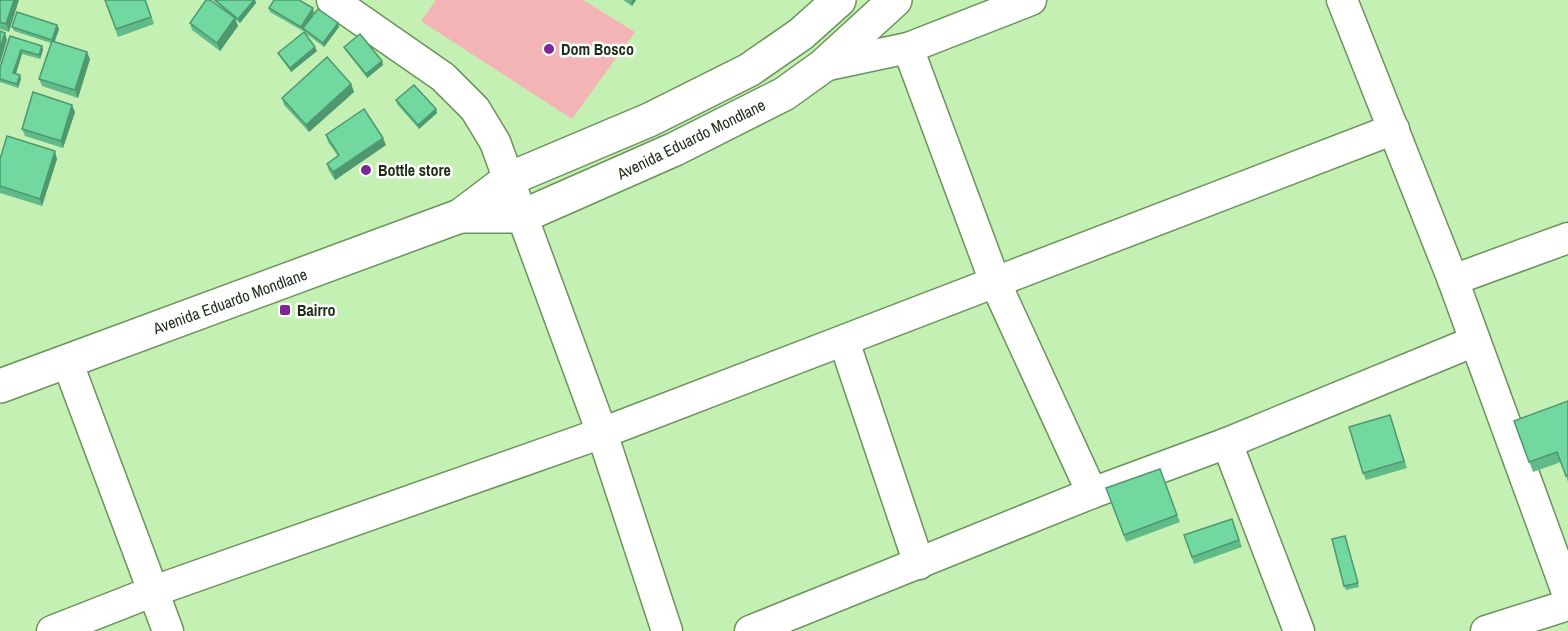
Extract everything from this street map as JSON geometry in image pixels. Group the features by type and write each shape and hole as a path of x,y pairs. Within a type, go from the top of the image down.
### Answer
{"main road":[{"path":"801,34 810,0"},
{"name":"Avenida Eduardo Mondlane","path":"0,386 460,216 509,179 649,120 749,70 801,34 839,0"},
{"name":"Avenida Eduardo Mondlane","path":"460,216 523,216 685,144 783,94 823,66 895,0"}],"street":[{"path":"332,0 443,76 475,109 495,142 602,433 664,630"},
{"path":"823,66 908,48 1031,0"},
{"path":"1342,0 1453,280 1568,595"},
{"path":"908,48 995,282 1092,493"},
{"path":"52,631 154,591 602,433 1394,129"},
{"path":"1453,280 1568,238"},
{"path":"844,341 919,564"},
{"path":"750,631 1092,493 1227,443 1475,341"},
{"path":"67,361 168,631"},
{"path":"1227,443 1299,631"},
{"path":"1486,631 1568,605"}],"shaded area":[{"path":"436,0 583,0 635,32 572,119 421,21"}],"building":[{"path":"0,0 14,0 6,24 0,22"},
{"path":"105,0 145,0 151,17 116,29"},
{"path":"206,0 210,0 235,18 217,43 190,23"},
{"path":"215,0 254,0 238,19"},
{"path":"274,0 299,0 313,8 301,27 269,8"},
{"path":"318,9 338,23 323,43 303,28"},
{"path":"17,12 57,25 52,40 12,27"},
{"path":"0,31 5,33 0,48"},
{"path":"304,32 315,47 290,68 278,53"},
{"path":"360,34 382,61 366,74 344,47"},
{"path":"10,36 42,46 39,55 21,50 13,73 20,75 17,84 0,79 0,68"},
{"path":"52,41 87,52 75,90 39,79"},
{"path":"327,57 351,84 306,125 282,98"},
{"path":"414,85 436,109 418,125 396,100"},
{"path":"33,92 72,105 61,141 22,129"},
{"path":"364,109 383,138 333,172 327,164 339,155 326,135"},
{"path":"7,136 55,151 40,199 0,186 0,159"},
{"path":"1568,401 1568,475 1566,476 1557,452 1529,462 1514,421"},
{"path":"1390,415 1404,461 1363,473 1349,427"},
{"path":"1160,469 1177,515 1124,535 1106,488"},
{"path":"1232,519 1239,540 1192,557 1184,535"},
{"path":"1345,536 1358,583 1344,586 1332,539"}],"place":[{"name":"Dom Bosco","path":"549,49"},
{"name":"Bottle store","path":"366,170"},
{"name":"Bairro","path":"285,310"}]}
